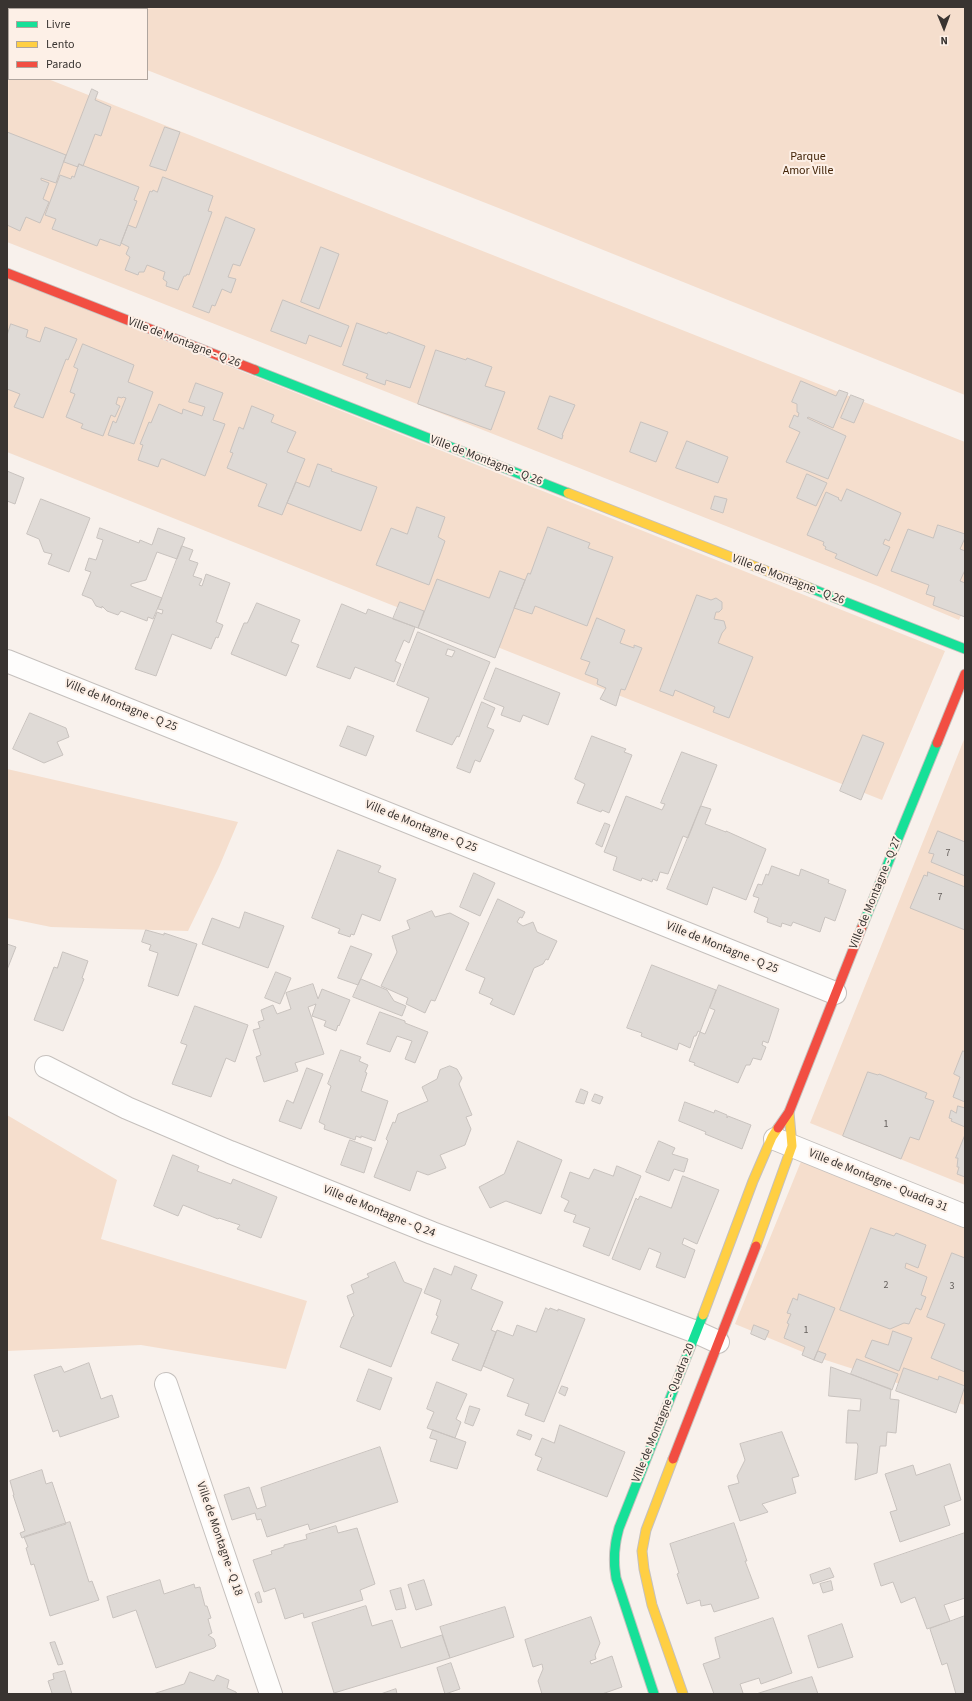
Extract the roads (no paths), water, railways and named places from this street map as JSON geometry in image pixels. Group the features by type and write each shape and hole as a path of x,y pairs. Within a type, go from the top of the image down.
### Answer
{"street":[{"name":"Ville de Montagne - Q 26","path":"7,273 965,649"},
{"name":"Ville de Montagne - Q 25","path":"7,661 835,993"},
{"name":"Ville de Montagne - Q 27","path":"772,1137 789,1112 835,993 965,674"},
{"name":"Ville de Montagne - Q 24","path":"46,1067 127,1108 230,1152 432,1233 696,1332 718,1342"},
{"name":"Ville de Montagne - Q 27","path":"789,1112 792,1146"},
{"name":"Ville de Montagne - Quadra 20","path":"654,1694 616,1578 613,1564 614,1547 619,1528 696,1332 753,1181 772,1137"},
{"name":"Ville de Montagne - Quadra 31","path":"772,1137 965,1216"},
{"name":"Ville de Montagne - Quadra 20","path":"683,1694 653,1607 645,1572 642,1550 646,1530 769,1211 792,1146"},
{"name":"Ville de Montagne - Q 18","path":"166,1384 271,1694"}],"park label":[{"name":"Parque Amor Ville","path":"808,164"}]}
